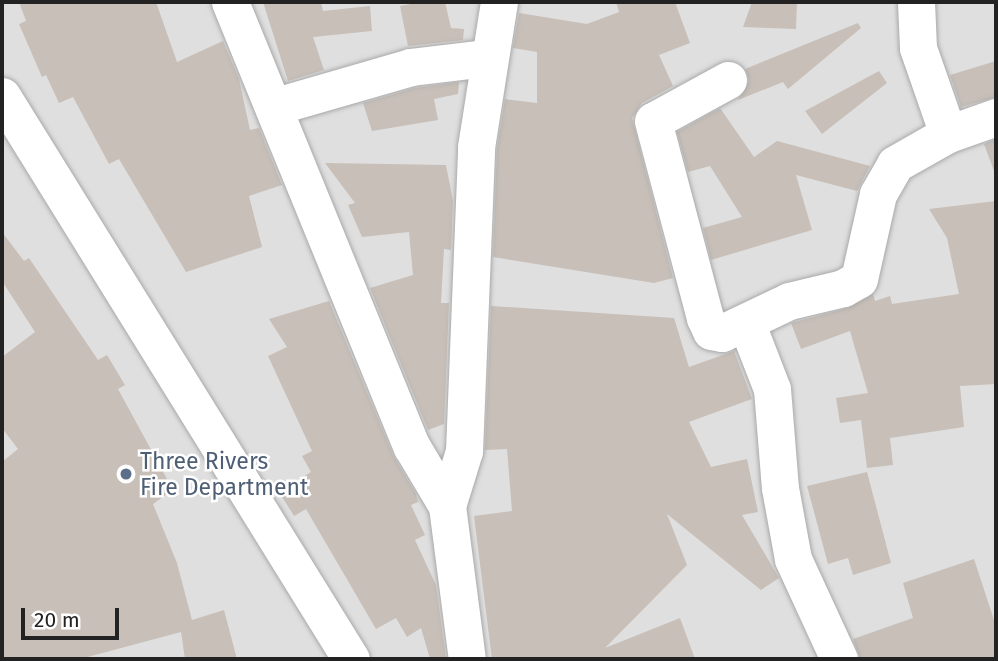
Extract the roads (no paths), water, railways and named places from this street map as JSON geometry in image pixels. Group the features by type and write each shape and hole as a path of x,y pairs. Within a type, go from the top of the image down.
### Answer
{"street":[{"path":"230,2 276,106 412,447 447,506 467,659"},
{"path":"447,506 464,451 476,147 487,58 499,2"},
{"path":"916,2 918,48 948,134"},
{"path":"276,106 411,68 487,58"},
{"path":"728,80 664,112 653,121 653,134 711,331 722,333 789,301 843,288 859,279 883,179 895,164 948,134 996,117"},
{"path":"2,96 351,659"},
{"path":"746,321 772,389 776,439 793,559 839,659"}],"place":[{"name":"Three Rivers Fire Department","path":"126,474"}]}
